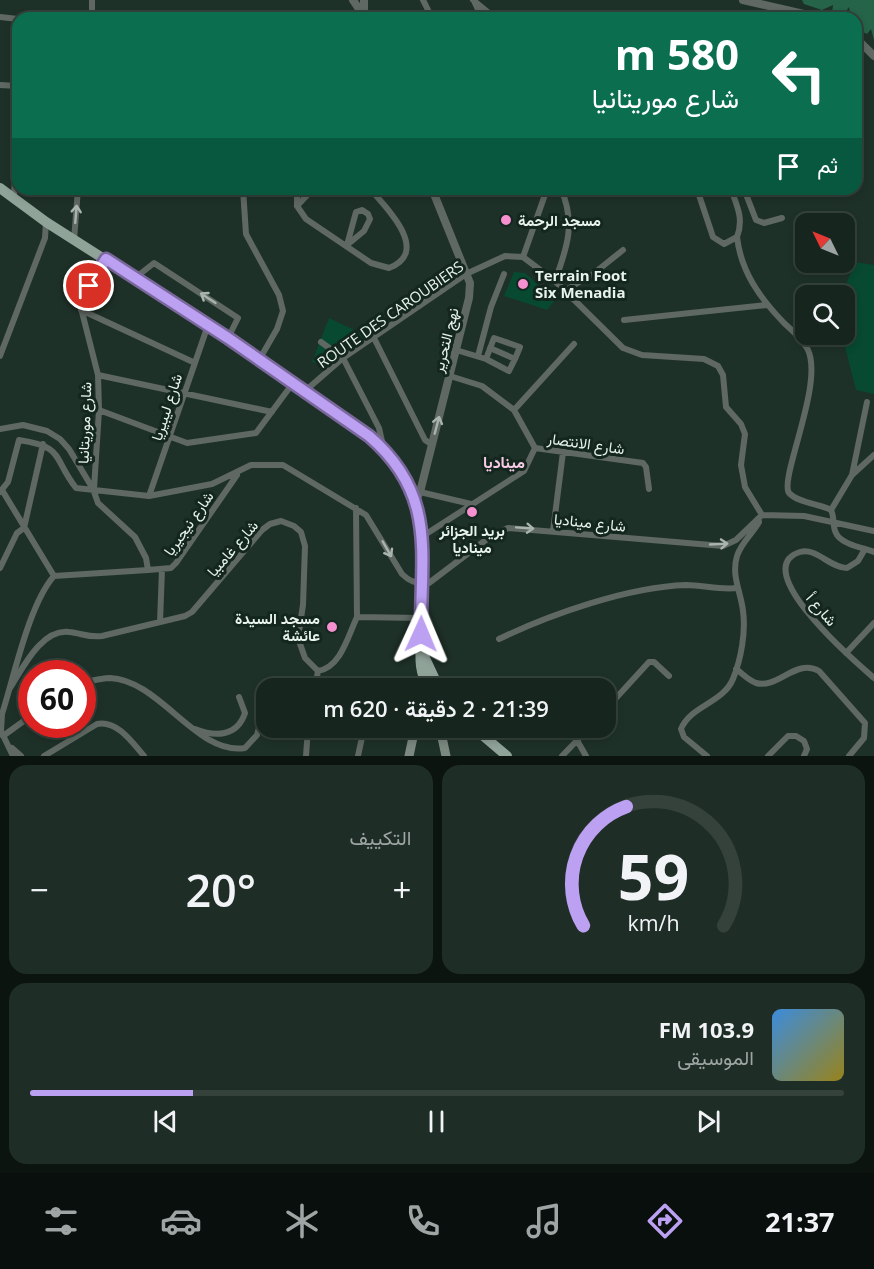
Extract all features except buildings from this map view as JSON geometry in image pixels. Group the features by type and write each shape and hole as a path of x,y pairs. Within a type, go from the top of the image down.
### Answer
{"main road":[{"path":"1,191 14,196 46,222 228,338 369,436 384,450 417,496 423,536 421,634 429,678"},
{"path":"409,756 413,738"},
{"path":"442,738 446,756"},
{"path":"486,738 507,756"}],"street":[{"path":"344,0 361,12"},
{"path":"352,0 362,12"},
{"path":"480,12 473,0 488,12"},
{"path":"743,0 795,12"},
{"path":"862,44 874,56"},
{"path":"74,240 78,195"},
{"path":"243,195 246,234 279,295 283,311 277,329 259,360"},
{"path":"297,195 297,206 303,217 380,268 397,265 406,252 408,244 405,234 375,195"},
{"path":"297,206 307,195"},
{"name":"نهج التحرير","path":"417,496 450,376 469,298 470,283 434,195"},
{"path":"545,195 523,257 555,280 623,348 642,355 704,359 718,366 723,375 724,402 745,434 741,465 745,487 762,515"},
{"path":"555,280 570,229 568,210 563,195"},
{"path":"699,195 712,237 724,244 737,237"},
{"path":"733,195 742,219 737,237 740,257 754,288 767,305 805,344 812,360 810,390 798,447 787,480 788,489 794,496 831,510 839,538 874,552"},
{"path":"746,195 756,220 764,223 782,218"},
{"path":"362,210 368,214 370,219 364,231 346,245 356,212 362,210"},
{"path":"0,356 45,238 46,222"},
{"path":"564,291 593,274 623,250"},
{"name":"ROUTE DES CAROUBIERS","path":"305,391 343,358 466,274 505,256 523,257"},
{"path":"106,259 81,298 81,310 193,362"},
{"path":"135,278 154,263 238,318 228,338"},
{"path":"478,356 504,274"},
{"path":"624,320 767,305"},
{"name":"شارع موريتانيا","path":"81,310 98,375 99,410 93,489"},
{"name":"شارع ليبيريا","path":"149,496 193,362 208,325"},
{"path":"374,338 425,440 431,444"},
{"path":"456,350 486,359 509,370 520,347 494,338 486,359"},
{"path":"321,342 343,358 379,428 384,450"},
{"path":"514,410 574,344"},
{"path":"490,348 515,359"},
{"path":"98,375 272,412"},
{"path":"423,536 524,471 535,448 514,410 482,386 450,376"},
{"path":"99,410 194,444 256,433 293,383"},
{"path":"852,475 867,402"},
{"path":"0,429 23,425 47,431 60,439 69,449 99,503 135,537 146,558 148,570"},
{"path":"13,756 3,736 2,714 37,604 54,576 1,491 8,482 20,440 43,444 59,458 76,488 149,496 191,490 238,473 251,465 283,465 356,508 374,525 408,581 422,584"},
{"path":"0,568 17,533 24,528 43,444"},
{"name":"شارع الانتصار","path":"535,448 643,463 646,467 648,489"},
{"path":"553,531 563,452"},
{"path":"831,510 852,475 874,455"},
{"name":"شارع نيجيريا","path":"54,576 171,568 238,473"},
{"path":"417,496 471,504"},
{"path":"317,678 318,671 326,669 335,662 357,617 356,508"},
{"path":"762,515 804,516 874,531"},
{"path":"705,755 682,735 681,727 693,715 723,694 733,680 744,630 743,610 737,588 738,555 762,515"},
{"name":"شارع ميناديا","path":"422,584 429,583 500,531 518,527 723,546 736,540 762,515"},
{"name":"شارع غامبيا","path":"10,688 38,648 56,634 67,631 91,638 185,616 192,612 262,530 270,524 288,523 301,532 305,546 303,605 298,638 305,658 318,671"},
{"name":"شارع أ","path":"865,549 858,561 847,568 838,567 807,551 795,555 788,565 787,573 799,602 846,653 874,678"},
{"path":"160,622 162,569"},
{"path":"500,639 559,612 632,594 686,585 724,590 737,588"},
{"path":"357,617 421,618"},
{"path":"846,653 874,623"},
{"path":"616,698 650,662 654,662 669,676"},
{"path":"736,669 751,681 762,684 801,668 810,667 819,671 865,723 864,738 849,756"},
{"path":"96,680 107,678 129,683 192,728 212,746 226,751 238,753 251,743 256,732"},
{"path":"192,728 220,735 236,728 244,713 238,697"},
{"path":"44,756 98,724 105,723 115,725 144,756"},
{"path":"3,736 18,726"},
{"path":"768,756 788,736 792,735 804,741 807,749 804,756"},
{"path":"306,756 307,738"},
{"path":"358,756 362,738"},
{"path":"562,756 577,740 586,756"},
{"path":"9,745 21,756"}],"shaded area":[{"path":"802,0 874,0 874,40 871,29 867,34 862,32 862,12 850,12 849,7 845,12 832,12 833,5 822,10 804,4"},
{"path":"855,262 874,265 874,394 856,390 845,345 855,345 855,285 846,285 851,273 855,273"},
{"name":"Terrain Foot Six Menadia","path":"514,272 525,273 555,300 547,310 504,296"},
{"path":"329,318 367,336 320,365 312,362"}],"place":[{"name":"مسجد الرحمة","path":"506,220"},
{"name":"Terrain Foot Six Menadia","path":"523,284"},
{"name":"بريد الجزائر ميناديا","path":"472,512"},
{"name":"مسجد السيدة عائشة","path":"332,627"}],"district":[{"name":"ميناديا","path":"504,462"}],"route":[{"path":"89,286 106,259 228,338 369,436 384,450 406,483 421,521 423,551 421,634"}]}
